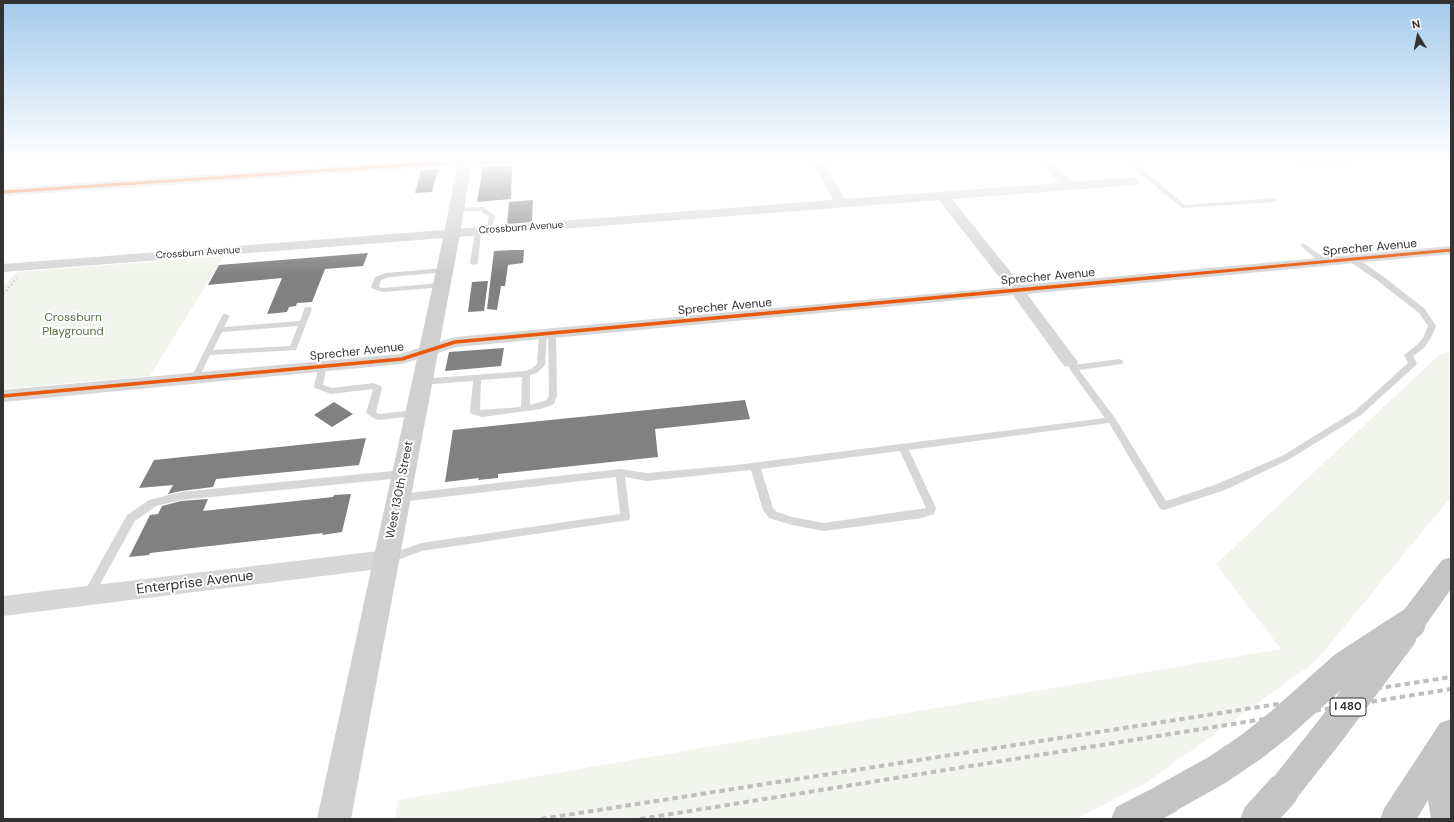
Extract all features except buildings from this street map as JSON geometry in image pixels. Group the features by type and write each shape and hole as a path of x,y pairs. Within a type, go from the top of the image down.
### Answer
{"highway":[{"name":"I 480","path":"1257,819 1284,789 1330,731 1451,568"},
{"path":"1128,819 1216,770 1250,747 1279,726 1344,668 1413,621"},
{"path":"1397,819 1434,763 1451,734"},
{"path":"1434,763 1443,788 1448,819"}],"main road":[{"name":"West 130th Street","path":"334,819 458,198"}],"street":[{"path":"838,198 841,204"},
{"name":"Crossburn Avenue","path":"3,268 913,198"},
{"path":"945,198 1017,290 1070,362"},
{"name":"Sprecher Avenue","path":"3,396 402,359 455,342 1451,250"},
{"name":"Enterprise Avenue","path":"3,606 387,559"}],"lane":[{"path":"1173,198 1184,207 1275,200"},
{"path":"456,210 483,209 492,216 483,231 474,263"},
{"path":"1304,245 1326,262"},
{"path":"1119,362 1073,368 1112,420 1164,506 1221,487 1285,458 1358,413 1414,363 1408,355 1421,346 1428,338 1432,326 1422,311 1381,279 1352,259"},
{"path":"389,275 443,278 383,290 374,288 378,279 389,275"},
{"path":"208,353 293,348 308,309"},
{"path":"195,378 226,316"},
{"path":"219,330 303,323"},
{"path":"421,382 526,374 534,371 541,365 548,334"},
{"path":"477,378 475,412 482,414 538,408 551,402 553,395 548,334"},
{"path":"323,366 318,386 331,391 373,386 378,388 371,413 378,417 415,413"},
{"path":"525,409 526,374"},
{"path":"399,498 620,473 647,477 755,466 1112,420"},
{"path":"755,466 768,510 773,515 792,521 824,527 922,514 930,511 931,508 903,447"},
{"path":"387,559 421,547 625,517 620,473"},
{"path":"89,596 131,518 153,503 181,496 403,474"}],"path":[{"path":"3,294 18,277"}],"green space":[{"name":"Crossburn Playground","path":"224,256 150,376 3,389 3,287 17,272"},
{"path":"1451,351 1451,497 1315,662 1146,783 1076,819 395,819 398,800 1281,649 1216,564 1439,355"}],"railway":[{"path":"541,819 1451,677"},
{"path":"640,819 1451,689"}],"cycle path":[{"path":"3,396 402,359 455,342 1451,250"}]}
